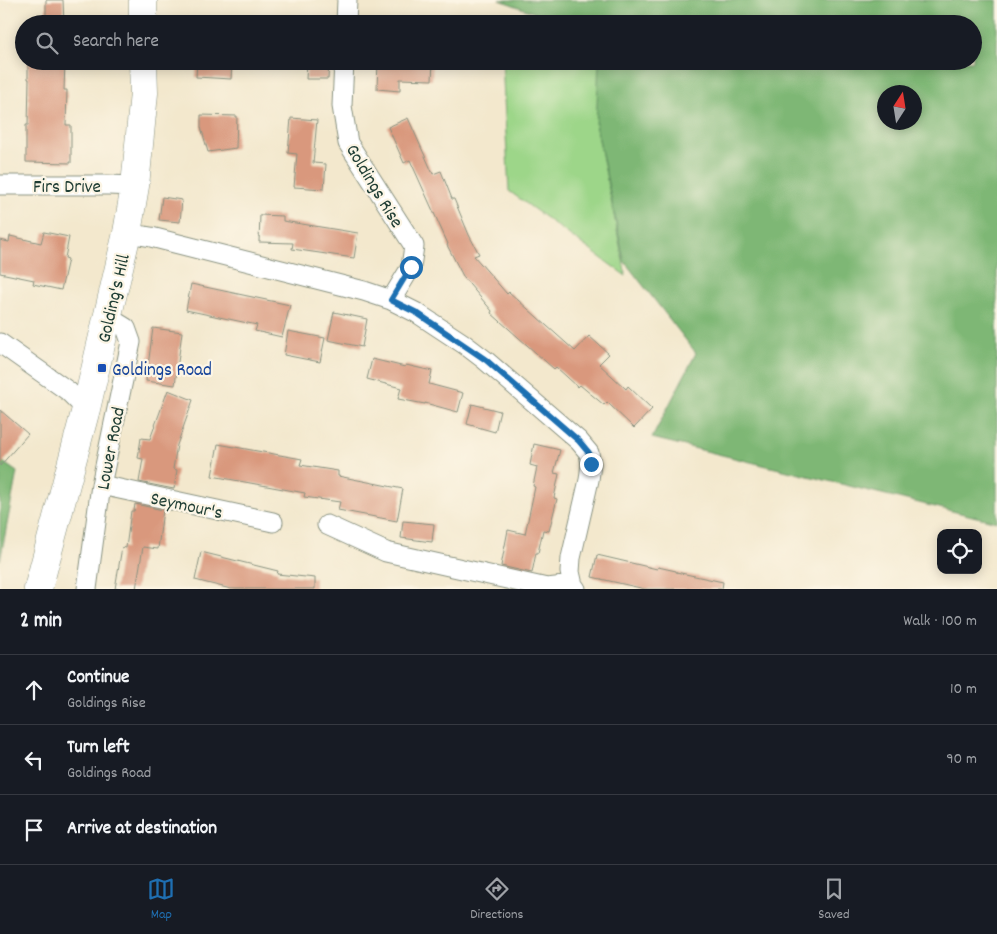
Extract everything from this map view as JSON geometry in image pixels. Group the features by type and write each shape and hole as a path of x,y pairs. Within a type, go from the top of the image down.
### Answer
{"main road":[{"path":"143,0 143,15"},
{"name":"Golding's Hill","path":"38,589 86,408 127,233 135,186 144,93 143,70"}],"street":[{"path":"346,15 347,0"},
{"name":"Goldings Rise","path":"344,70 342,106 348,143 414,246 411,267 391,300"},
{"name":"Firs Drive","path":"0,185 135,186"},
{"path":"127,233 151,237 364,291 391,300 417,313 486,360 579,441 589,453 591,464 589,480 571,558 570,572 575,587 547,588 386,552 327,526"},
{"name":"Lower Road","path":"87,589 101,485 131,342 126,328 108,317"},
{"path":"0,343 68,391 86,408"},
{"name":"Seymour's","path":"101,485 273,522"}],"green space":[{"path":"500,0 997,0 997,522 652,438 696,353 624,261 596,125 599,70 982,70 982,15 540,15"},
{"path":"502,70 602,70 599,139 626,276 509,191"},
{"path":"0,460 17,472 0,561"}],"building":[{"path":"46,0 63,0 64,15 46,15"},
{"path":"28,70 65,70 64,90 67,90 66,125 71,125 71,163 26,162"},
{"path":"196,70 232,70 231,79 196,77"},
{"path":"306,70 328,70 328,79 306,79"},
{"path":"378,70 433,70 432,80 400,79 400,91 377,89"},
{"path":"201,115 237,116 236,148 208,152 201,127"},
{"path":"291,118 317,120 313,163 326,164 324,189 294,187 297,154 288,153"},
{"path":"408,118 433,174 441,171 452,199 454,199 479,254 474,256 507,294 509,292 575,351 589,336 609,354 599,364 626,389 628,386 652,409 634,428 607,402 604,405 580,385 578,387 556,367 554,369 491,313 492,311 464,278 447,245 410,160 404,163 388,127"},
{"path":"162,197 182,200 180,222 159,220"},
{"path":"260,215 283,216 283,221 358,233 354,258 292,249 293,243 259,242"},
{"path":"44,232 69,237 65,258 68,259 61,290 33,284 34,280 0,273 0,240 9,242 10,236 41,243"},
{"path":"191,284 290,305 282,337 255,331 257,325 186,310"},
{"path":"334,312 367,319 362,347 328,340"},
{"path":"153,328 182,332 175,385 146,381"},
{"path":"288,331 325,338 320,362 284,355"},
{"path":"372,359 432,371 429,384 463,393 458,412 425,403 398,399 401,388 367,379"},
{"path":"168,390 193,400 177,445 173,469 177,470 174,489 139,482 143,459 138,458 141,438 150,439"},
{"path":"472,404 500,411 495,432 467,424"},
{"path":"0,410 28,434 0,466"},
{"path":"218,444 302,459 300,465 338,471 338,476 403,489 397,521 338,510 340,502 304,497 305,493 212,476"},
{"path":"534,444 560,450 554,473 559,474 554,498 557,499 549,531 543,530 532,573 501,566 508,530 525,534 535,487 533,486 537,467 530,465"},
{"path":"135,504 163,510 158,549 143,547 136,589 115,589 122,547 126,548 131,511 134,511"},
{"path":"403,521 434,524 432,542 401,538"},
{"path":"201,552 278,571 277,574 315,578 315,589 231,589 195,580"},
{"path":"597,555 723,582 722,589 645,589 592,577"}],"place":[{"name":"Goldings Road","path":"102,368"}],"route":[{"path":"411,267 391,300 417,313 486,360 579,441 589,453 591,464"}]}
